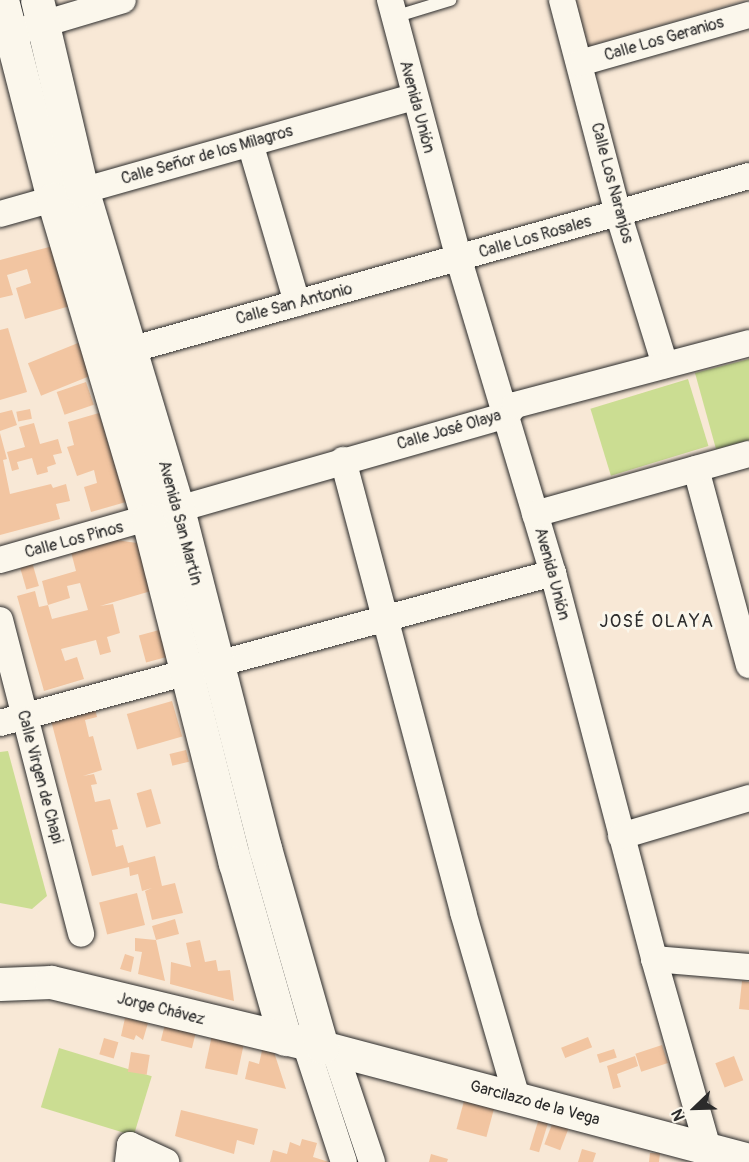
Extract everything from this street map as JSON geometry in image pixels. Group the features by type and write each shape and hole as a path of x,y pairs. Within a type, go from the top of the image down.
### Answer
{"main road":[{"name":"Avenida San Martín","path":"2,0 5,35 130,350 163,514"},
{"name":"Avenida San Martín","path":"41,12 68,195 163,514 202,667 265,848 311,1045"},
{"name":"Jorge Chávez","path":"0,984 51,982 311,1045"}],"street":[{"path":"5,35 41,12 123,0"},
{"name":"Calle Los Naranjos","path":"562,0 618,213 665,365"},
{"name":"Avenida Unión","path":"392,8 459,260 553,573 654,959 708,1149"},
{"name":"Calle Los Geranios","path":"580,63 749,15"},
{"name":"Calle Señor de los Milagros","path":"0,214 414,97"},
{"path":"250,142 297,303"},
{"name":"Calle Los Rosales","path":"459,260 749,176"},
{"name":"Calle San Antonio","path":"130,350 459,260"},
{"name":"Calle José Olaya","path":"163,514 343,460 507,415 515,405 749,343"},
{"path":"535,514 749,454"},
{"path":"343,460 464,912 517,1098"},
{"path":"696,469 742,616 749,664"},
{"name":"Calle Los Pinos","path":"0,560 163,514"},
{"path":"12,719 553,573"},
{"name":"Calle Virgen de Chapi","path":"0,620 12,719 81,934"},
{"path":"621,836 749,798"},
{"path":"654,959 749,967"},
{"name":"Garcilazo de la Vega","path":"311,1045 749,1160"},
{"name":"Avenida San Martín","path":"311,1045 344,1162"},
{"name":"Avenida San Martín","path":"311,1045 372,1162"},
{"path":"128,1162 130,1145 166,1162"}],"lane":[{"path":"392,8 450,0"}],"shaded area":[{"path":"573,0 746,0 586,47"}],"green space":[{"path":"749,359 749,440 716,449 695,373"},
{"path":"688,379 708,446 611,476 590,409"},
{"path":"8,751 47,896 32,909 0,903 0,752"},
{"path":"59,1048 152,1076 134,1136 41,1107"}],"building":[{"path":"53,246 70,306 25,319 16,288 31,283 27,269 7,275 13,295 0,298 0,260"},
{"path":"8,328 27,392 0,400 0,330"},
{"path":"78,343 91,375 41,396 28,363"},
{"path":"86,382 94,405 65,415 57,392"},
{"path":"30,409 32,419 18,421 16,412"},
{"path":"12,410 17,425 0,431 0,413"},
{"path":"99,413 126,502 91,512 84,487 97,483 94,470 77,476 67,447 74,445 68,422"},
{"path":"34,423 40,444 58,439 62,453 53,455 56,464 47,467 48,472 37,475 32,458 17,462 19,469 12,471 7,452 25,447 19,427"},
{"path":"0,433 7,459 3,460 10,494 51,484 53,488 66,484 70,501 56,504 60,519 0,535"},
{"path":"116,540 137,543 151,591 100,606 113,604 120,633 107,637 111,652 100,655 96,640 61,649 65,661 77,657 84,679 44,691 17,596 35,591 39,607 48,605 42,581 76,571 71,552","holes":["80,583 88,610 52,619 48,605 70,598 67,586"]},
{"path":"32,562 39,586 26,590 20,566"},
{"path":"163,629 170,656 146,663 139,635"},
{"path":"93,701 97,717 85,720 89,737 93,736 102,770 83,776 94,774 97,784 91,785 95,802 110,799 118,829 112,830 116,847 123,845 128,863 155,856 162,886 175,883 183,913 152,920 145,891 152,888 142,891 138,874 130,876 129,867 92,876 49,713"},
{"path":"172,701 182,737 137,750 127,714"},
{"path":"186,750 189,762 172,766 170,754"},
{"path":"151,789 161,824 147,828 137,793"},
{"path":"137,893 145,925 107,934 99,902"},
{"path":"175,919 179,934 156,940 152,926"},
{"path":"135,938 156,940 165,981 138,974 142,952 135,951"},
{"path":"200,940 205,962 216,960 218,971 230,970 234,1001 170,984 171,962 191,967 186,943"},
{"path":"125,954 134,957 131,972 120,969"},
{"path":"742,981 749,982 749,1010 739,1009"},
{"path":"125,1018 148,1023 143,1040 136,1035 134,1040 121,1036"},
{"path":"165,1024 196,1032 192,1048 161,1040"},
{"path":"212,1035 244,1042 237,1075 205,1068"},
{"path":"588,1037 592,1047 565,1058 561,1048"},
{"path":"104,1038 118,1042 114,1058 99,1054"},
{"path":"662,1045 668,1063 641,1072 635,1054"},
{"path":"263,1046 273,1049 286,1089 245,1079 249,1061 259,1064"},
{"path":"614,1049 617,1058 600,1063 597,1055"},
{"path":"131,1052 150,1055 147,1075 128,1072"},
{"path":"635,1056 638,1066 617,1074 621,1087 613,1089 607,1066"},
{"path":"734,1056 743,1080 725,1087 715,1063"},
{"path":"464,1101 494,1109 486,1137 456,1129"},
{"path":"181,1110 258,1129 254,1145 237,1140 234,1154 175,1136"},
{"path":"540,1115 550,1118 539,1152 529,1149"},
{"path":"554,1119 570,1125 560,1150 544,1144"},
{"path":"302,1139 317,1143 313,1157 329,1162 270,1162 273,1150 287,1154 290,1142 300,1146"},
{"path":"582,1149 596,1153 593,1162 578,1162"},
{"path":"650,1153 660,1153 659,1162 649,1162"},
{"path":"431,1154 448,1159 447,1162 429,1162"}],"district":[{"name":"JOSÉ OLAYA","path":"657,622"}]}
